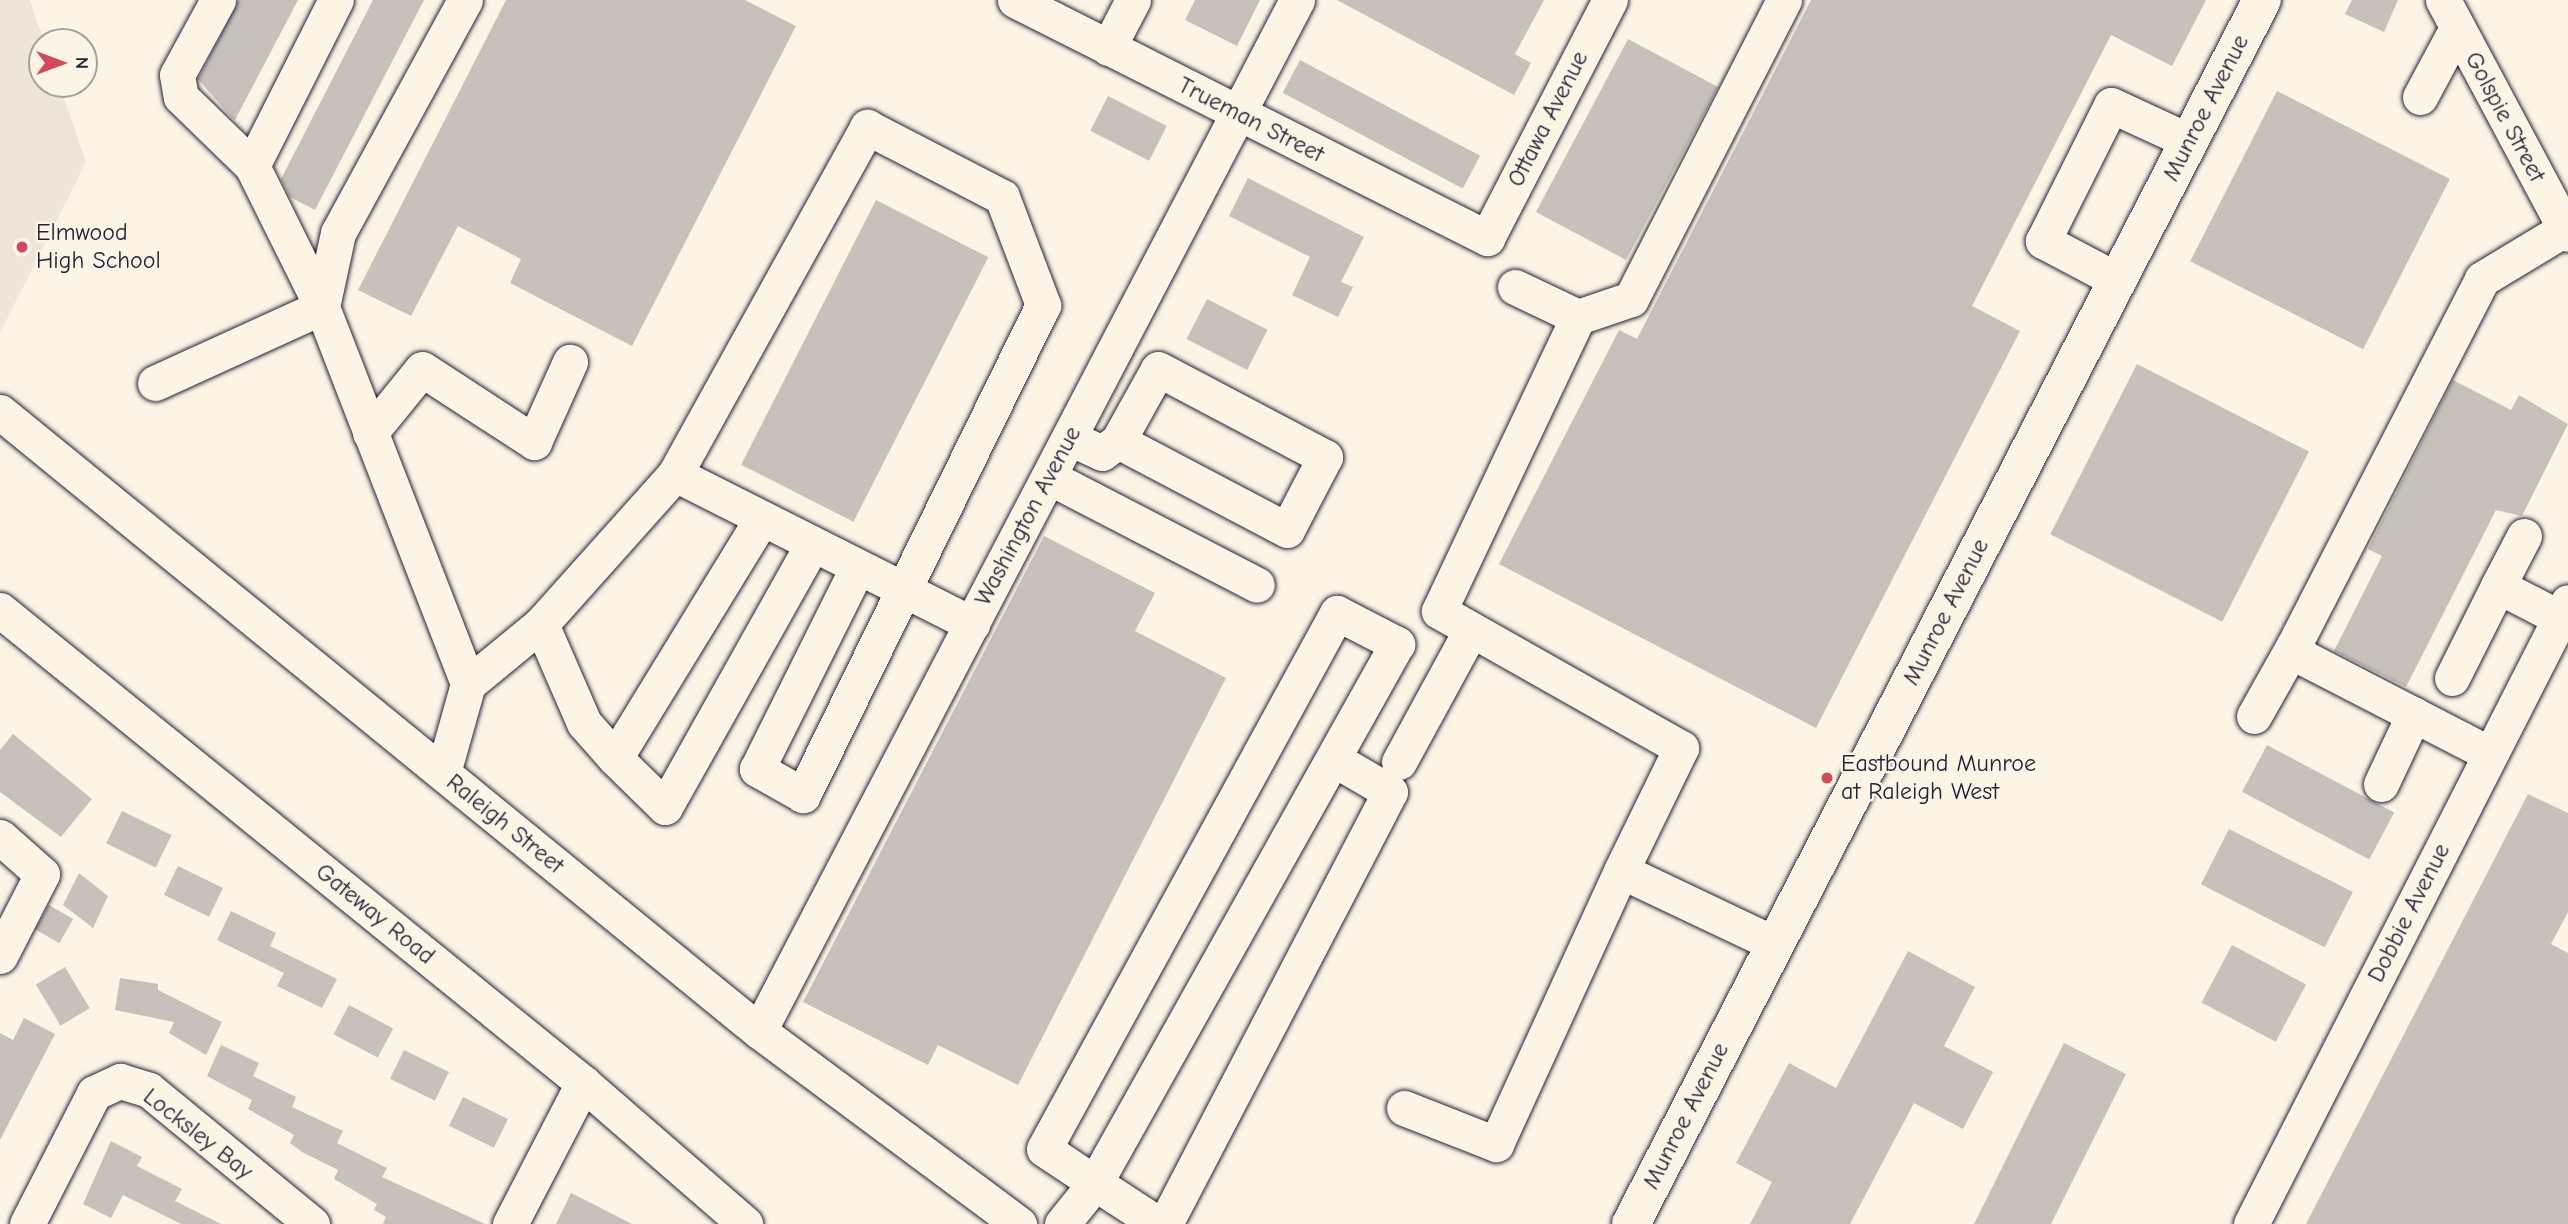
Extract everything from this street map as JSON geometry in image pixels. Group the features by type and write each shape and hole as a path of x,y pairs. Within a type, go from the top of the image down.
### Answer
{"main road":[{"name":"Munroe Avenue","path":"1630,1224 2262,0"}],"street":[{"path":"218,0 177,75 181,97 252,166 322,306 468,684"},
{"path":"252,166 336,0"},
{"path":"322,306 338,233 465,0"},
{"name":"Trueman Street","path":"1015,0 1487,238"},
{"path":"1108,48 1133,0"},
{"name":"Washington Avenue","path":"759,1031 1297,0"},
{"path":"1515,287 1578,317 1631,299 1778,2"},
{"name":"Ottawa Avenue","path":"1487,238 1619,9"},
{"path":"2420,97 2450,14"},
{"name":"Golspie Street","path":"2450,14 2566,232"},
{"path":"2117,280 2043,241 2111,106 2189,141"},
{"path":"443,774 468,684 541,624 676,474 867,127 1002,197 1043,305 803,795 757,769 858,568"},
{"path":"2254,716 2294,645 2482,279 2566,232"},
{"path":"155,383 322,306"},
{"path":"1404,1108 1496,1143 1621,871 1681,748 1439,611 1578,317"},
{"path":"370,433 422,369 534,442 569,362"},
{"path":"1069,438 1102,453 1118,441 1158,369 1325,457 1287,530 1118,441"},
{"name":"Raleigh Street","path":"0,412 759,1031 1019,1224"},
{"path":"676,474 761,520 972,624"},
{"path":"1049,477 1257,584"},
{"path":"615,758 761,520"},
{"path":"2452,678 2524,536"},
{"path":"541,624 583,723 665,807 812,545"},
{"path":"2498,586 2564,610"},
{"name":"Dobbie Avenue","path":"2251,1224 2564,610"},
{"path":"1062,1224 1096,1183 1337,761 1397,644 1337,613 1044,1149 1096,1183 1158,1224"},
{"name":"Gateway Road","path":"4,626 583,1083 745,1224"},
{"path":"1399,762 1471,630"},
{"path":"2294,645 2304,658 2490,754"},
{"path":"2381,784 2413,714"},
{"path":"1166,1224 1390,792 1337,761"},
{"path":"0,838 42,874 0,956"},
{"path":"1621,871 1775,944"},
{"name":"Locksley Bay","path":"27,1224 94,1093 120,1081 149,1090 312,1224"},
{"path":"510,1224 583,1083"}],"shaded area":[{"name":"Elmwood High School","path":"0,0 30,0 39,28 28,28 28,98 64,98 86,162 0,333"}],"building":[{"path":"239,0 298,0 235,120 198,79"},
{"path":"373,0 424,0 315,210 290,197 281,179"},
{"path":"506,0 745,0 796,26 632,346 510,283 521,259 458,226 411,316 358,290"},
{"path":"1195,0 1260,0 1237,46 1185,20"},
{"path":"1337,0 1544,0 1515,54 1531,63 1514,95"},
{"path":"1811,0 2206,0 2172,66 2111,35 1972,306 2020,331 1816,728 1499,564 1619,330 1637,339"},
{"path":"2352,0 2398,0 2384,32 2345,14"},
{"path":"1628,39 1718,87 1626,260 1536,212"},
{"path":"1300,60 1480,156 1463,188 1283,93"},
{"path":"2277,91 2450,179 2363,349 2190,261"},
{"path":"1108,96 1167,126 1149,161 1090,131"},
{"path":"1248,178 1364,237 1341,282 1353,287 1338,317 1292,295 1310,257 1229,216"},
{"path":"876,200 988,257 853,522 741,465"},
{"path":"1207,299 1268,330 1247,370 1187,339"},
{"path":"2137,364 2309,452 2222,622 2050,534"},
{"path":"2453,380 2511,410 2519,395 2568,424 2522,516 2496,510 2406,687 2334,651 2382,556 2368,549"},
{"path":"1044,536 1155,593 1135,631 1226,678 1018,1085 938,1045 928,1065 803,1002"},
{"path":"13,734 92,799 61,837 0,792 0,750"},
{"path":"2267,745 2394,813 2369,859 2242,792"},
{"path":"2528,794 2568,813 2568,912 2551,944 2568,953 2568,1224 2306,1224"},
{"path":"122,811 171,835 156,867 106,843"},
{"path":"2229,829 2353,892 2325,947 2201,884"},
{"path":"178,866 223,888 209,917 164,895"},
{"path":"79,873 108,896 93,928 63,905"},
{"path":"49,905 73,919 59,943 35,929"},
{"path":"231,911 276,933 270,946 337,979 322,1008 277,986 284,973 217,940"},
{"path":"2232,945 2306,984 2276,1042 2201,1002"},
{"path":"1908,951 1975,987 1944,1046 1993,1072 1963,1129 1914,1103 1850,1224 1750,1224 1772,1182 1736,1163 1789,1063 1836,1088"},
{"path":"65,967 90,1008 61,1026 36,985"},
{"path":"120,978 158,984 158,990 222,1022 206,1055 169,1033 174,1022 115,1010"},
{"path":"349,1005 393,1028 378,1058 334,1034"},
{"path":"24,1018 55,1034 0,1140 0,1033 13,1040"},
{"path":"2064,1043 2126,1074 2051,1224 1974,1224"},
{"path":"221,1045 259,1063 253,1076 296,1097 292,1107 343,1131 337,1143 387,1168 382,1177 485,1224 383,1224 386,1217 374,1210 377,1204 334,1179 338,1170 302,1152 290,1143 294,1135 248,1109 252,1100 207,1076"},
{"path":"404,1050 449,1072 435,1101 390,1079"},
{"path":"463,1097 508,1119 494,1148 449,1126"},
{"path":"111,1141 142,1157 137,1166 182,1189 175,1201 221,1224 181,1224 123,1195 111,1218 83,1204"},
{"path":"571,1193 591,1203 632,1224 556,1224"}],"place":[{"name":"Elmwood High School","path":"22,247"},
{"name":"Eastbound Munroe at Raleigh West","path":"1827,778"}]}
